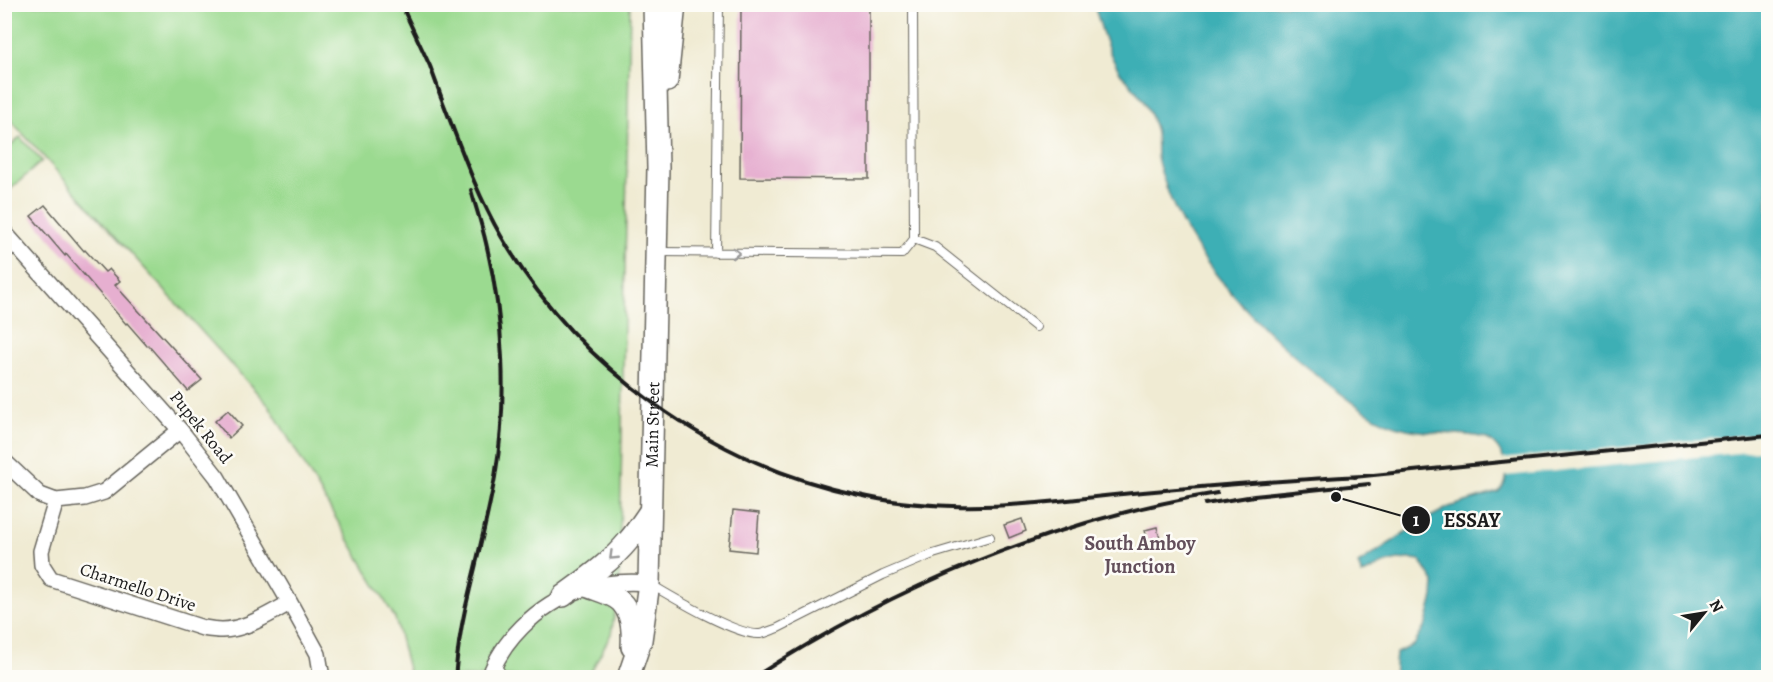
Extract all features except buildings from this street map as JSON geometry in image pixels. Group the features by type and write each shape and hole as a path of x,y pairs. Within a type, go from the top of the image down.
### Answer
{"main road":[{"name":"Main Street","path":"629,675 642,640 649,583 658,168 654,4"},
{"name":"Main Street","path":"658,168 675,4"},
{"path":"563,596 614,556 650,511"},
{"path":"589,587 621,602 628,614 633,634 629,675"}],"street":[{"name":"Pupek Road","path":"4,232 180,430 217,477 318,654 322,678"},
{"path":"4,461 40,495 56,501 84,498 104,492 180,430"},
{"name":"Charmello Drive","path":"56,501 41,551 42,565 51,579 203,628 224,630 243,626 290,603"},
{"path":"491,671 511,639 531,618 563,596 589,587 615,582 649,583"}],"lane":[{"path":"716,253 719,4"},
{"path":"656,252 902,254 914,238 913,4"},
{"path":"914,238 935,247 1036,327"},
{"path":"649,583 685,605 747,633 762,634 883,575 933,554 990,537"},
{"path":"491,671 505,678"}],"green space":[{"path":"4,5 630,5 619,590 611,634 588,677 410,677 395,618 270,407 5,114"},
{"path":"20,137 42,161 5,194 5,151"}],"water":[{"path":"1094,5 1768,5 1768,677 1394,677 1396,653 1414,645 1426,624 1433,597 1434,582 1420,560 1404,559 1390,562 1362,575 1358,564 1423,521 1449,507 1498,492 1506,479 1502,456 1493,443 1487,439 1472,435 1397,427 1376,418 1308,368 1252,316 1226,287 1184,227 1161,171 1152,120 1139,94 1115,64"}],"pier":[{"path":"1768,433 1768,450 1505,476 1503,459"}],"railway":[{"path":"401,4 430,66 442,99"},
{"path":"439,92 475,183 501,236 532,283 568,327 609,367 653,403 701,434 751,460 804,480 859,495 906,503 953,506 1020,504 1190,488 1362,476"},
{"path":"455,678 463,618 495,477 503,390 497,301 486,243 471,190"},
{"path":"1354,477 1768,435"},
{"path":"1205,504 1254,496 1369,484"},
{"path":"753,678 861,614 976,562 1035,539 1095,520 1217,493"}],"place":[{"name":"ESSAY","path":"1336,497"}],"district":[{"name":"South Amboy Junction","path":"1140,554"}]}
